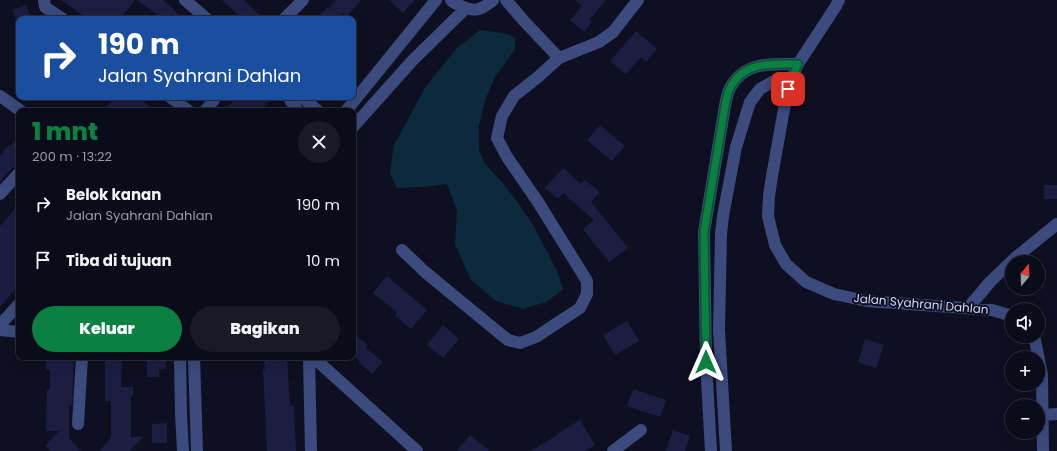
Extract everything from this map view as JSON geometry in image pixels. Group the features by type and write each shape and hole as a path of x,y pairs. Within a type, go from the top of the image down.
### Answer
{"street":[{"path":"44,0 45,7 58,16"},
{"path":"185,0 204,16"},
{"path":"287,16 302,0"},
{"path":"356,99 436,0"},
{"path":"451,0 465,9 476,10 487,6 494,0"},
{"path":"506,0 559,58"},
{"path":"402,250 425,272 508,340 520,343 536,336 580,308 587,294 586,281 538,202 506,156 497,138 502,116 514,96 559,58 599,42 613,32 638,0"},
{"name":"Jalan Syahrani Dahlan","path":"839,0 798,64 791,80 786,98 772,176 768,216 775,245 786,264 806,282 834,294 867,301 992,310 1005,314"},
{"path":"356,124 412,61 465,9"},
{"path":"711,451 706,362 704,232 725,106 730,88 748,69 758,65 798,64"},
{"path":"726,451 719,330 721,234 723,216 736,147 750,102 760,89 772,82 791,80"},
{"path":"0,96 17,108"},
{"path":"174,100 185,108"},
{"path":"207,108 214,100"},
{"path":"305,100 315,108"},
{"path":"348,108 355,100"},
{"path":"722,125 742,128"},
{"path":"0,194 16,176"},
{"path":"968,308 990,282 1015,258 1057,224"},
{"path":"0,325 16,307"},
{"path":"0,330 16,332"},
{"path":"1036,343 1042,376 1042,399"},
{"path":"78,424 82,360"},
{"path":"180,360 183,451"},
{"path":"194,360 198,451"},
{"path":"309,360 311,451"},
{"path":"316,360 417,451"},
{"path":"1045,415 1057,414"},
{"path":"614,451 641,430"},
{"path":"1043,439 1043,451"}],"water":[{"path":"480,30 504,33 515,38 515,49 495,77 485,100 479,126 479,150 485,164 519,204 535,228 558,273 563,290 546,302 523,309 496,301 471,280 455,244 457,211 447,184 397,188 390,173 394,145 426,86 457,48"}],"building":[{"path":"61,0 135,0 122,16 84,16"},
{"path":"137,0 163,0 181,16 159,16"},
{"path":"222,0 244,0 261,16 239,16"},
{"path":"336,0 361,0 347,16 343,13 340,16 319,16 328,7 329,8"},
{"path":"389,0 415,0 403,13"},
{"path":"575,0 606,0 589,20 592,22 584,32 570,20 582,6"},
{"path":"26,5 31,16 16,16 16,18 12,10"},
{"path":"636,31 657,49 646,62 641,57 626,74 610,61"},
{"path":"113,100 142,100 151,108 106,108"},
{"path":"235,100 270,100 262,108 230,108 228,106"},
{"path":"600,125 625,146 612,161 587,140"},
{"path":"16,139 16,167 13,167 0,182 0,156 9,145 10,146"},
{"path":"563,168 581,184 585,180 600,192 591,202 628,248 609,262 583,229 594,220 563,193 558,199 545,188"},
{"path":"1044,185 1057,185 1057,199 1044,199"},
{"path":"16,207 16,288 0,307 0,226"},
{"path":"387,276 427,310 411,329 395,316 397,312 373,293"},
{"path":"627,321 639,341 615,355 603,335"},
{"path":"443,325 459,339 443,358 427,345"},
{"path":"356,335 368,345 366,348 383,362 372,374 358,362 359,361 356,358"},
{"path":"865,339 884,345 876,368 858,362"},
{"path":"46,360 74,360 72,405 69,405 69,438 81,451 51,451 45,446 59,431 46,431 47,390 50,390 50,370 46,370"},
{"path":"105,360 122,360 121,387 133,387 133,396 131,396 131,437 143,437 130,451 99,451 111,438 111,401 105,401"},
{"path":"147,360 166,360 166,369 159,369 159,377 147,377"},
{"path":"264,360 287,360 290,406 294,406 296,451 267,451 263,370 265,370"},
{"path":"633,389 666,400 660,417 627,406"},
{"path":"580,420 595,445 585,451 531,451 557,434"},
{"path":"167,423 167,443 152,443 152,424"},
{"path":"673,430 690,436 685,451 666,451"},
{"path":"470,435 490,451 457,451"}],"route":[{"path":"706,362 704,232 725,106 730,88 748,69 758,65 798,64 788,89"}]}
